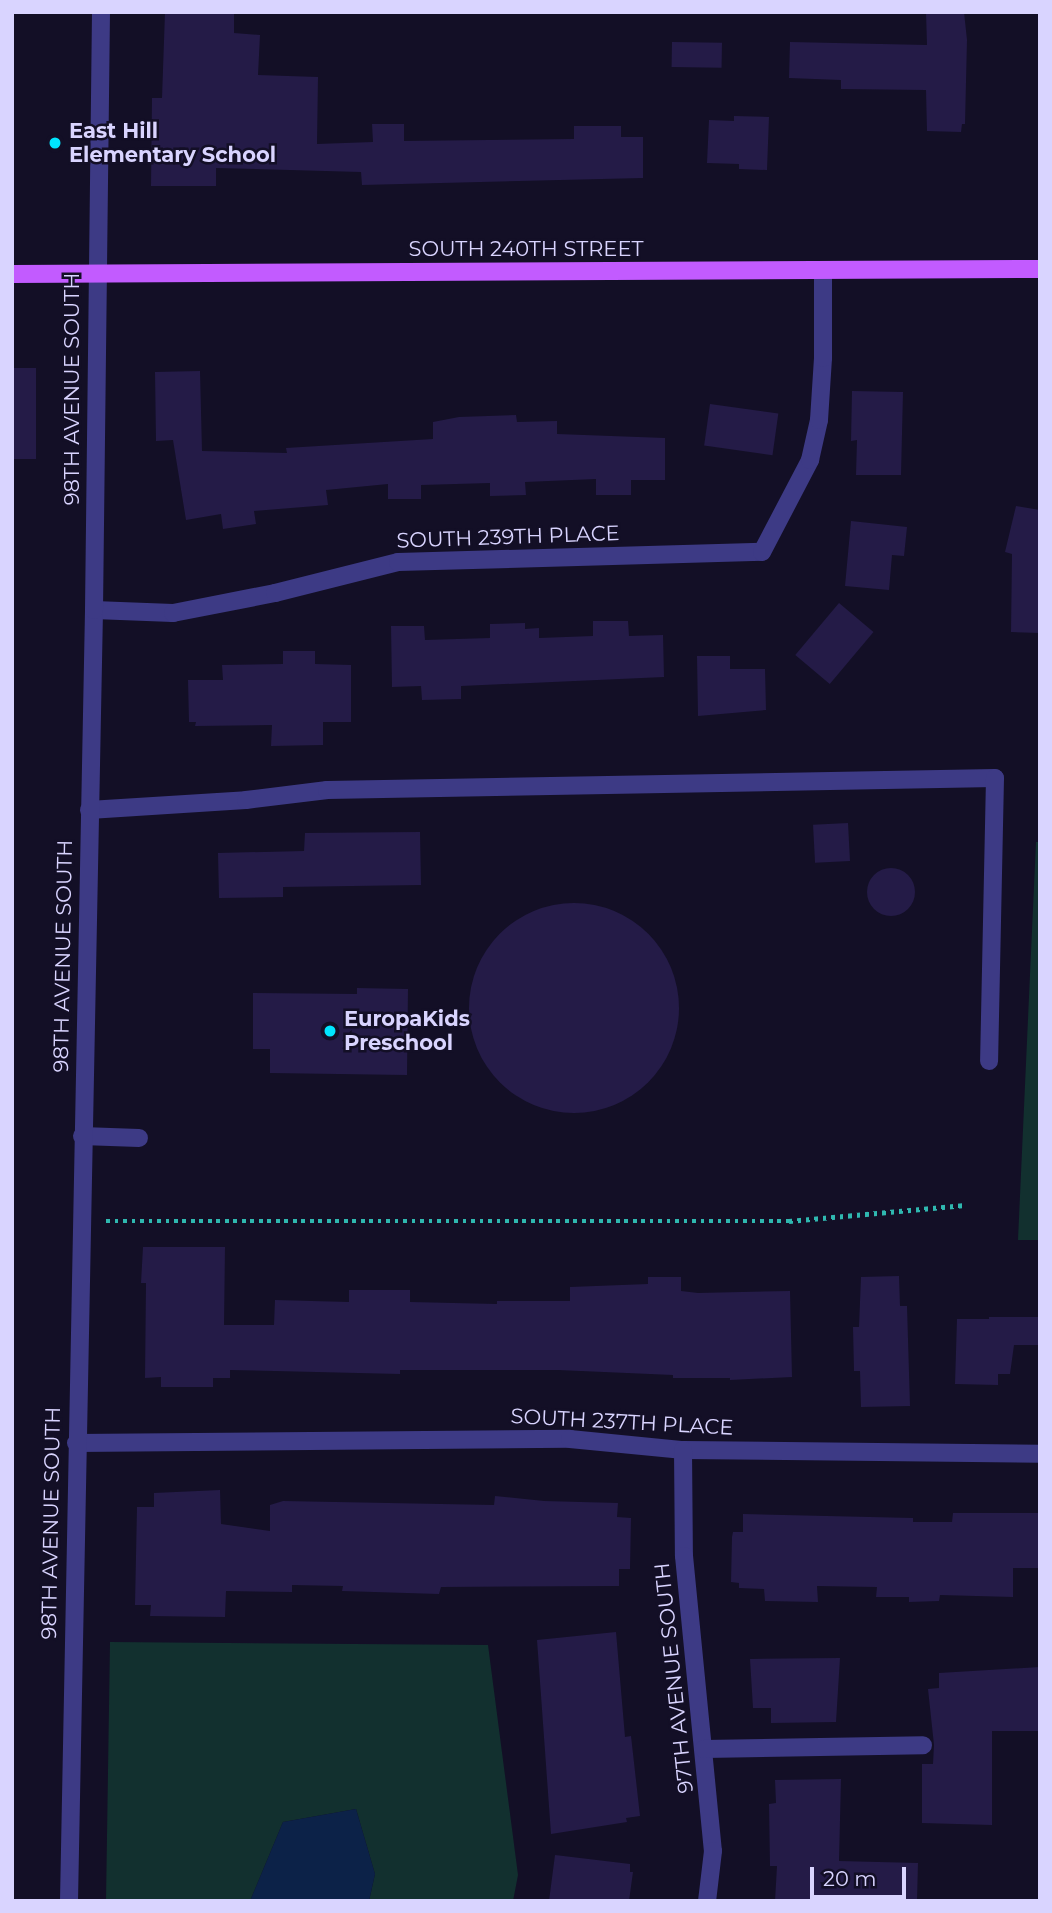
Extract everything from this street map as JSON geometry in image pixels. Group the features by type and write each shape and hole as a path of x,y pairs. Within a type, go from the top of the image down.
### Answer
{"main road":[{"name":"SOUTH 240TH STREET","path":"12,274 1040,269"}],"street":[{"name":"98TH AVENUE SOUTH","path":"69,1901 80,1221 94,610 101,12"},
{"name":"SOUTH 239TH PLACE","path":"94,610 173,613 275,593 397,562 762,552 810,460 818,420 823,358 822,270"},
{"path":"89,810 246,800 327,790 995,778 989,1061"},
{"path":"82,1136 139,1138"},
{"name":"SOUTH 237TH PLACE","path":"76,1443 570,1439 684,1450 1040,1454"},
{"name":"97TH AVENUE SOUTH","path":"684,1450 684,1556 713,1851 707,1901"},
{"path":"704,1749 923,1745"}],"path":[{"path":"80,1221 789,1221 965,1205"}],"green space":[{"path":"1036,842 1040,842 1040,1240 1018,1240"},
{"path":"110,1642 488,1645 518,1875 513,1901 369,1901 375,1874 356,1809 283,1822 250,1901 106,1901"}],"water":[{"path":"356,1809 375,1874 369,1901 250,1901 283,1822"}],"building":[{"path":"165,12 234,14 234,33 260,35 258,75 318,77 317,144 373,142 372,124 404,124 404,141 574,139 574,126 621,126 621,137 643,137 643,178 362,185 361,172 216,168 216,186 151,186 152,98 162,98"},
{"path":"926,12 964,12 967,40 965,124 962,124 961,132 927,131 926,90 841,89 841,80 789,78 790,42 927,45"},
{"path":"672,42 722,43 722,68 672,67"},
{"path":"734,116 769,117 767,170 739,169 739,164 707,163 709,120 734,121"},
{"path":"12,368 36,368 36,459 12,459"},
{"path":"200,371 202,451 287,453 286,448 433,439 433,422 459,417 516,415 517,422 557,421 557,434 665,438 665,480 631,480 631,495 596,495 596,479 525,482 526,495 490,496 490,483 421,485 421,499 388,499 388,484 326,490 328,505 254,511 256,524 223,529 221,514 186,520 173,440 156,441 155,372"},
{"path":"852,391 903,392 901,475 856,475 857,440 851,441"},
{"path":"710,404 778,414 772,455 704,446"},
{"path":"1016,506 1040,510 1040,633 1011,632 1012,554 1005,552"},
{"path":"851,521 907,527 904,556 892,555 889,590 845,586"},
{"path":"839,603 873,632 830,684 795,655"},
{"path":"593,621 628,621 629,636 663,635 664,677 461,686 461,699 422,700 421,686 392,687 391,626 424,626 425,640 490,638 490,624 525,623 525,629 539,628 539,638 593,636"},
{"path":"283,651 315,651 315,664 351,665 351,722 323,722 323,745 271,746 272,725 195,726 196,722 189,722 188,680 223,680 222,665 283,664"},
{"path":"697,656 730,656 730,669 765,669 766,710 698,716"},
{"path":"848,823 850,861 815,863 813,825"},
{"path":"420,832 421,885 283,887 283,897 219,898 218,853 304,851 305,833"},
{"path":"891,868 908,875 915,892 908,909 891,916 874,909 867,892 874,875"},
{"path":"574,903 614,911 648,934 671,968 679,1008 671,1048 648,1082 614,1105 574,1113 534,1105 500,1082 477,1048 469,1008 477,968 500,934 534,911"},
{"name":"EuropaKids Preschool","path":"357,988 408,989 407,1075 270,1073 270,1049 253,1049 253,993 357,994"},
{"path":"143,1247 225,1247 224,1325 274,1325 275,1300 349,1302 349,1290 410,1290 410,1302 497,1304 497,1301 570,1301 570,1287 648,1284 648,1277 681,1277 681,1291 790,1291 792,1377 730,1380 558,1370 400,1370 400,1374 230,1370 230,1378 213,1378 213,1387 161,1387 161,1377 145,1378 146,1283 141,1283"},
{"path":"899,1276 900,1306 907,1306 910,1406 861,1407 860,1371 854,1371 853,1327 859,1327 861,1277"},
{"path":"1040,1317 1040,1345 1014,1345 1010,1374 998,1374 998,1385 955,1384 957,1319"},
{"path":"220,1490 221,1524 270,1531 270,1505 283,1501 494,1505 495,1496 544,1501 618,1503 617,1517 631,1518 630,1569 619,1569 619,1586 441,1587 439,1594 342,1591 343,1586 292,1585 292,1592 226,1591 225,1617 150,1616 151,1605 135,1605 137,1507 154,1507 154,1493"},
{"path":"953,1513 1040,1513 1040,1568 1013,1568 1013,1597 940,1595 939,1601 909,1602 909,1597 876,1597 877,1587 817,1586 818,1602 765,1601 764,1589 739,1588 739,1583 731,1582 732,1537 733,1532 743,1532 743,1514 913,1518 913,1522 952,1522"},
{"path":"616,1632 625,1737 631,1736 640,1816 626,1818 627,1822 551,1834 537,1640"},
{"path":"840,1658 836,1722 771,1723 771,1708 753,1708 750,1659"},
{"path":"1040,1667 1040,1731 992,1731 992,1825 922,1823 922,1764 933,1764 934,1745 928,1689 939,1688 939,1673"},
{"path":"841,1779 839,1861 918,1863 917,1901 775,1901 777,1866 770,1866 769,1804 776,1803 775,1780"},
{"path":"555,1855 630,1864 630,1872 633,1872 629,1901 549,1901"}],"place":[{"name":"East Hill Elementary School","path":"55,143"},
{"name":"EuropaKids Preschool","path":"330,1031"}]}
